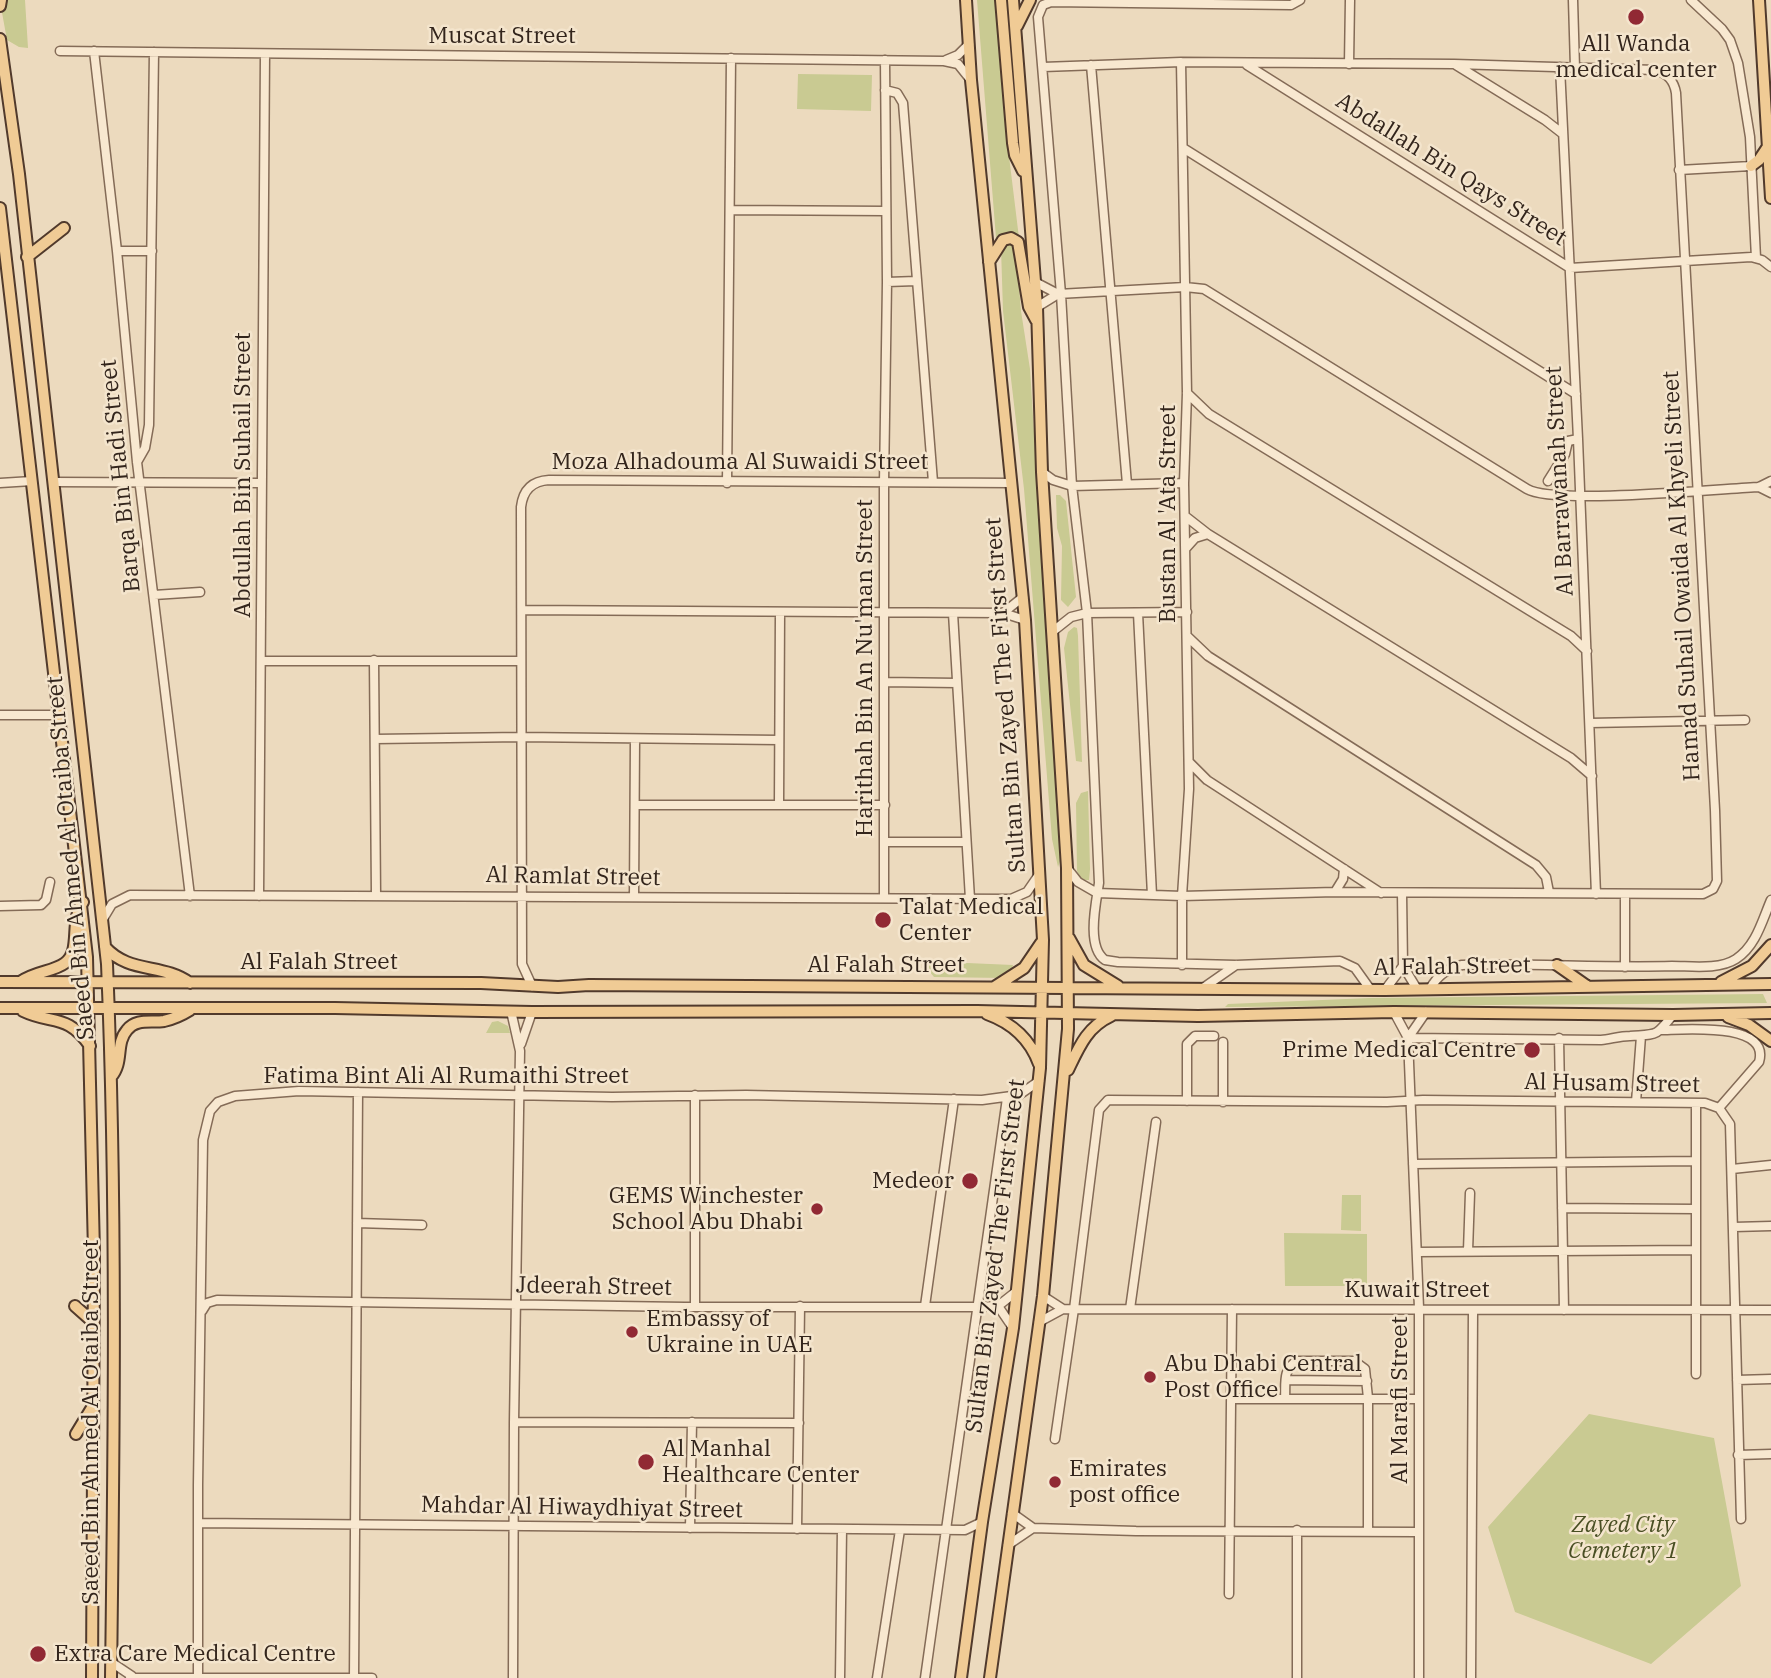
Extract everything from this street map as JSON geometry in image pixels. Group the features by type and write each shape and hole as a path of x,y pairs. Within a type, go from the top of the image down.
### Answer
{"main road":[{"path":"0,6 1,0"},
{"path":"955,0 967,13"},
{"name":"Sultan Bin Zayed The First Street","path":"961,1678 982,1522 1013,1328 1039,1082 1043,940 1025,620 971,80 966,0"},
{"path":"1001,0 1013,143 1015,155 1027,176"},
{"name":"Sultan Bin Zayed The First Street","path":"990,1678 1043,1296 1065,1075 1068,1013 1067,867 1042,472 1037,307 1013,0"},
{"path":"1016,29 1030,0"},
{"path":"1750,0 1760,12"},
{"path":"1759,0 1771,198"},
{"name":"Saeed Bin Ahmed Al Otaiba Street","path":"0,39 19,174 108,983 113,1258 111,1678"},
{"path":"1751,166 1759,160 1769,145"},
{"name":"Saeed Bin Ahmed Al Otaiba Street","path":"0,208 83,902 90,1046 93,1322 92,1678"},
{"path":"27,257 64,228"},
{"path":"989,263 1003,240 1011,238 1018,242 1030,307 1037,323"},
{"path":"20,982 32,974 58,967 69,959 75,945 76,915 83,902"},
{"path":"1067,933 1072,948 1084,965 1120,988"},
{"path":"993,988 1024,968 1043,940"},
{"path":"1718,984 1752,966 1771,945"},
{"path":"105,947 126,964 168,971 190,983"},
{"path":"1557,965 1587,986"},
{"name":"Al Falah Street","path":"0,982 1370,989 1771,984"},
{"name":"Al Falah Street","path":"0,1007 335,1008 511,1012 977,1011 1198,1016 1394,1012 1771,1013"},
{"path":"17,1008 31,1015 66,1023 90,1046"},
{"path":"111,1077 119,1065 121,1041 129,1027 139,1022 174,1018 191,1009"},
{"path":"977,1011 996,1017 1020,1033 1029,1043 1040,1068"},
{"path":"1065,1075 1087,1033 1104,1019 1116,1014"},
{"path":"1715,1014 1749,1025 1771,1041"},
{"path":"75,1306 93,1322"},
{"path":"76,1434 93,1406"}],"street":[{"path":"1300,0 1291,5 1051,2 1043,5 1038,17 1072,486 1087,613 1099,883 1095,947 1100,956 1110,961 1182,965 1340,961 1355,968 1370,989"},
{"path":"1349,64 1350,0"},
{"path":"1573,0 1575,68"},
{"path":"1690,0 1722,29 1736,55 1749,129 1756,258 1771,267"},
{"path":"944,61 958,55 969,44"},
{"name":"Muscat Street","path":"60,51 944,61"},
{"name":"Barqa Bin Hadi Street","path":"94,51 137,462 190,896"},
{"path":"137,462 149,433 154,52"},
{"name":"Abdullah Bin Suhail Street","path":"259,896 265,54"},
{"path":"727,482 731,58"},
{"name":"Harithah Bin An Nu'man Street","path":"884,897 887,282 885,60"},
{"path":"944,61 958,64 971,80"},
{"name":"Hamad Suhail Owaida Al Khyeli Street","path":"1043,67 1181,62 1454,64 1656,70 1672,80 1676,93 1715,810 1716,885 1703,894 1335,892 1182,896 1097,893"},
{"name":"Bustan Al 'Ata Street","path":"1181,62 1187,393 1184,483 1189,762 1182,896 1182,965"},
{"name":"Abdallah Bin Qays Street","path":"1245,64 1570,268 1756,258"},
{"path":"1454,64 1563,134"},
{"path":"1091,65 1127,484"},
{"name":"Al Barrawanah Street","path":"1560,68 1596,894"},
{"path":"884,90 897,93 903,103 933,482"},
{"path":"1545,120 1562,113"},
{"path":"1183,148 1576,394"},
{"path":"1184,169 1196,163 1205,163"},
{"path":"1679,170 1751,166"},
{"path":"730,210 886,212"},
{"path":"117,251 152,251"},
{"path":"887,282 916,281"},
{"path":"1035,282 1059,294"},
{"path":"1037,307 1059,294 1185,287 1210,292 1533,492 1580,496 1759,487 1771,481"},
{"path":"1187,393 1209,414 1571,636 1587,651"},
{"path":"1187,418 1195,414 1209,414"},
{"path":"1548,481 1565,454 1568,441 1578,439"},
{"path":"1042,472 1053,480 1072,486 1184,483"},
{"name":"Moza Alhadouma Al Suwaidi Street","path":"512,986 522,964 522,500 529,487 550,480 1010,483"},
{"path":"0,483 32,481"},
{"path":"54,482 261,482"},
{"path":"1759,487 1771,493"},
{"path":"1185,516 1208,534 1571,758 1592,776"},
{"path":"1186,548 1195,538 1208,534"},
{"path":"154,595 200,592"},
{"path":"1003,612 1023,597"},
{"path":"523,610 1003,612 1025,620"},
{"path":"779,804 780,612"},
{"path":"1052,632 1071,617 1087,613 1187,612"},
{"path":"953,613 970,899"},
{"path":"1138,613 1152,895"},
{"path":"1571,636 1586,631"},
{"path":"1188,637 1208,656 1536,865 1546,877 1549,892"},
{"path":"1188,660 1208,656"},
{"path":"374,660 376,895"},
{"path":"262,661 521,662"},
{"path":"884,682 957,683"},
{"path":"0,715 60,716"},
{"path":"1590,723 1745,720"},
{"path":"375,739 521,737 779,740"},
{"path":"634,897 635,739"},
{"path":"1571,758 1581,760 1591,755"},
{"path":"1189,762 1207,780 1381,893"},
{"path":"1189,789 1207,780"},
{"path":"635,805 885,805"},
{"path":"885,842 966,842"},
{"path":"1067,867 1078,882 1097,893"},
{"path":"1335,892 1341,884 1344,869"},
{"name":"Al Ramlat Street","path":"102,921 106,911 120,898 130,895 970,899 1019,897 1033,886 1040,870"},
{"path":"0,906 41,905 46,900 50,882"},
{"path":"1402,893 1403,967 1417,989"},
{"path":"1625,894 1625,967"},
{"path":"1430,989 1446,970 1462,965 1625,967 1701,966 1729,962 1737,958 1756,936 1771,900"},
{"name":"Moza Alhadouma Al Suwaidi Street","path":"522,964 532,986"},
{"path":"1202,988 1236,965"},
{"path":"1385,989 1403,967"},
{"path":"511,1012 520,1051 515,1305 513,1678"},
{"path":"520,1051 532,1012"},
{"name":"Al Marafi Street","path":"1394,1012 1408,1038 1417,1252 1419,1678"},
{"path":"1408,1038 1426,1012"},
{"path":"1408,1038 1601,1040 1651,1036 1660,1030 1673,1014"},
{"path":"1660,1030 1731,1031 1757,1045 1760,1050 1759,1062 1719,1108"},
{"path":"1187,1101 1187,1044 1195,1036 1214,1036"},
{"path":"1636,1102 1641,1036"},
{"path":"1559,1038 1564,1310"},
{"path":"1223,1042 1223,1102"},
{"name":"Fatima Bint Ali Al Rumaithi Street","path":"198,1677 202,1139 209,1111 218,1102 235,1096 299,1091 982,1100 1019,1095 1039,1082"},
{"path":"354,1678 358,1092"},
{"path":"695,1095 695,1307"},
{"path":"925,1678 1007,1098"},
{"path":"925,1306 954,1099"},
{"name":"Al Husam Street","path":"1074,1309 1098,1115 1104,1102 1112,1099 1223,1102 1705,1103 1719,1108 1730,1124 1741,1519"},
{"path":"1696,1103 1696,1374"},
{"path":"1130,1309 1156,1122"},
{"path":"1413,1164 1696,1161"},
{"path":"1732,1169 1771,1165"},
{"path":"1468,1251 1470,1193"},
{"path":"1562,1208 1696,1209"},
{"path":"357,1223 422,1225"},
{"path":"1734,1227 1771,1226"},
{"path":"1417,1252 1696,1250"},
{"path":"1013,1328 998,1306 1017,1291"},
{"path":"1039,1323 1063,1309 1043,1296"},
{"name":"Jdeerah Street","path":"200,1317 204,1306 211,1301 695,1307 998,1306"},
{"path":"797,1529 800,1306"},
{"name":"Kuwait Street","path":"1063,1309 1771,1310"},
{"path":"1055,1439 1074,1309"},
{"path":"1229,1594 1232,1309"},
{"path":"1471,1678 1473,1310"},
{"path":"1285,1399 1287,1369 1297,1361 1358,1363 1365,1369 1368,1398 1368,1531"},
{"path":"1737,1380 1771,1379"},
{"path":"1286,1380 1367,1381"},
{"path":"1233,1399 1419,1399"},
{"path":"514,1422 799,1423"},
{"path":"690,1528 692,1422"},
{"path":"1738,1455 1771,1454"},
{"path":"1013,1513 1033,1528 1419,1532"},
{"name":"Mahdar Al Hiwaydhiyat Street","path":"198,1523 965,1530 982,1522"},
{"path":"1008,1545 1033,1528"},
{"path":"840,1678 842,1529"},
{"path":"877,1678 900,1530"},
{"name":"Mahdar Al Hiwaydhiyat Street","path":"965,1530 980,1538"},
{"path":"1297,1530 1297,1678"},
{"path":"111,1662 131,1677 372,1678"}],"green space":[{"path":"3,0 25,0 28,48 19,47 7,40 1,7"},
{"path":"977,0 995,0 1019,238 1008,234 996,238"},
{"path":"798,74 872,75 871,111 797,109"},
{"path":"1007,243 1016,250 1021,311 1030,369 1061,858 1058,867 1052,839 1024,489 1003,311 1001,248"},
{"path":"1056,495 1066,501 1076,597 1068,607 1061,600 1062,546 1057,528"},
{"path":"1074,627 1077,628 1078,636 1082,762 1076,761 1064,648 1068,632"},
{"path":"1088,791 1090,869 1089,880 1081,880 1077,871 1076,803 1081,793"},
{"path":"921,961 1013,965 1011,972 1004,978 934,977"},
{"path":"1763,994 1767,1003 1225,1007 1228,1004 1370,998"},
{"path":"498,1021 508,1026 510,1033 486,1033 492,1022"},
{"path":"1342,1195 1361,1195 1361,1231 1341,1230"},
{"path":"1284,1233 1367,1234 1367,1286 1285,1286"},
{"name":"Zayed City Cemetery 1","path":"1589,1414 1714,1438 1741,1586 1651,1664 1515,1612 1488,1527"}],"place":[{"name":"All Wanda medical center","path":"1636,17"},
{"name":"Talat Medical Center","path":"883,920"},
{"name":"Prime Medical Centre","path":"1532,1050"},
{"name":"Medeor","path":"970,1181"},
{"name":"GEMS Winchester School Abu Dhabi","path":"817,1209"},
{"name":"Embassy of Ukraine in UAE","path":"632,1332"},
{"name":"Abu Dhabi Central Post Office","path":"1150,1377"},
{"name":"Al Manhal Healthcare Center","path":"646,1462"},
{"name":"Emirates post office","path":"1055,1482"},
{"name":"Extra Care Medical Centre","path":"38,1654"}]}
